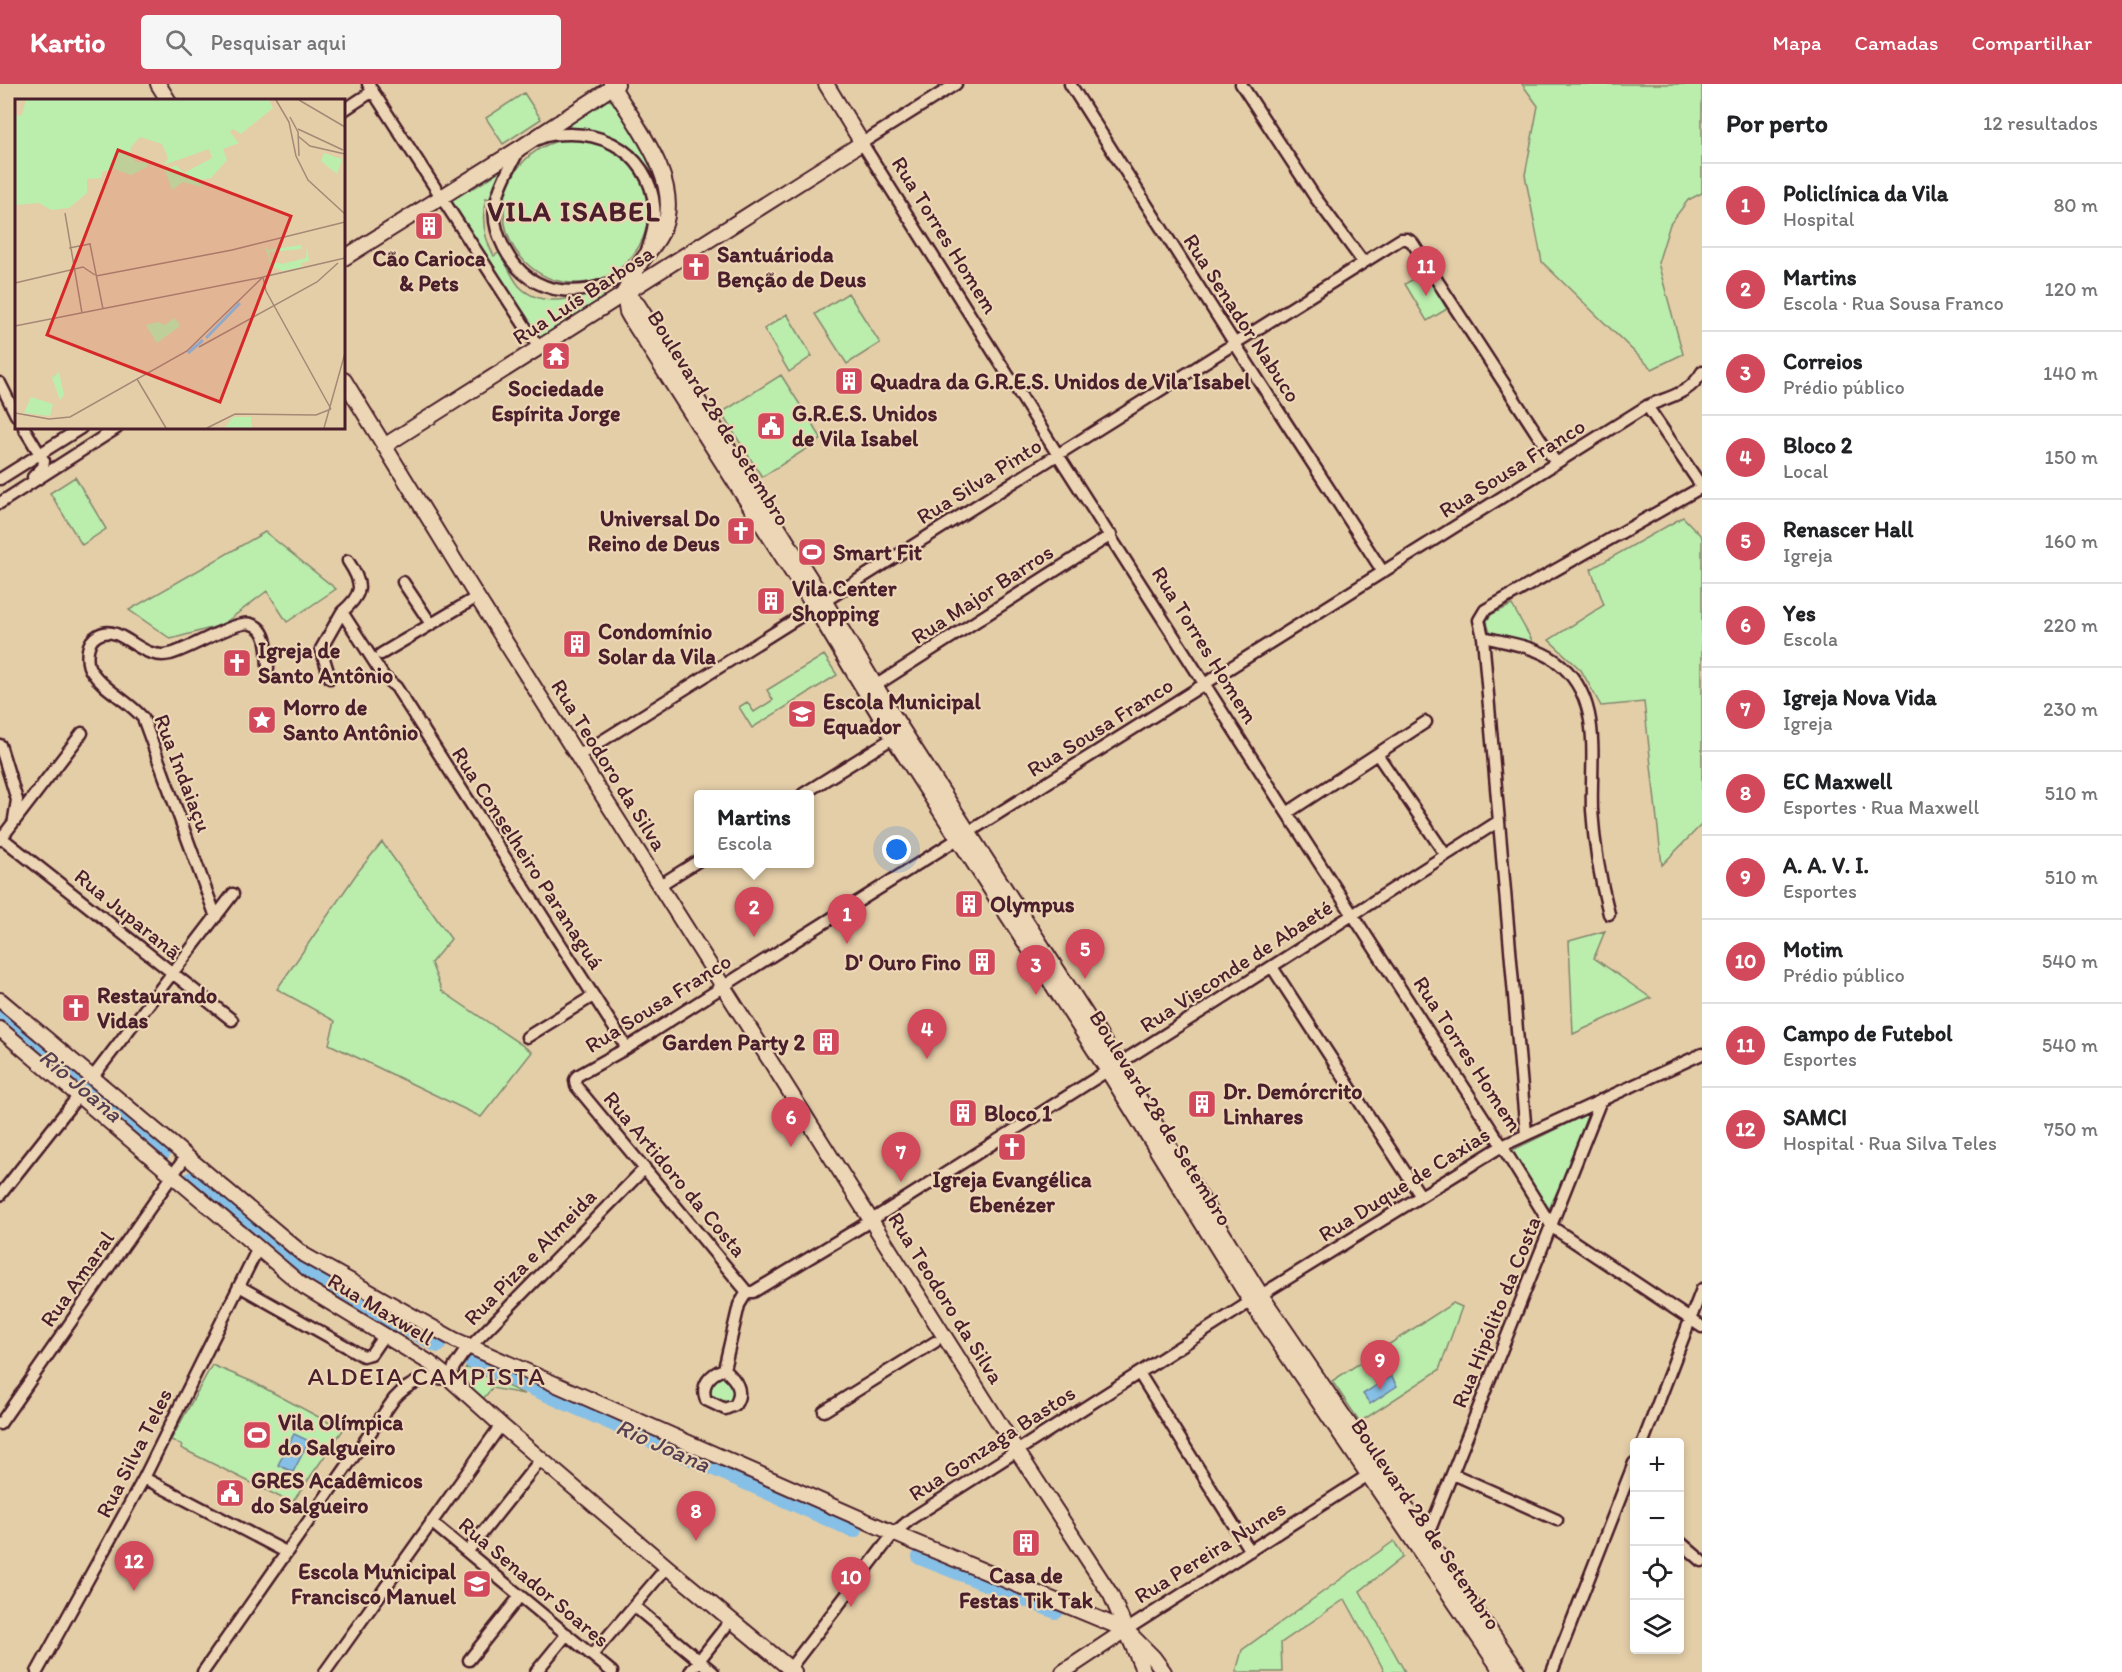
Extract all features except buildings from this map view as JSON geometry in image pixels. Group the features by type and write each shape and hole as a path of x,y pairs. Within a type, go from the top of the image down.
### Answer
{"main road":[{"path":"158,84 167,99"},
{"name":"Rua Torres Homem","path":"826,84 862,143"},
{"path":"345,257 524,145 613,85 665,177 669,207 664,228 624,292"},
{"name":"Rua Luís Barbosa","path":"384,446 862,143"},
{"name":"Boulevard 28 de Setembro","path":"624,292 627,312 631,319 875,686 895,730"},
{"name":"Rua Teodoro da Silva","path":"345,382 477,597 1111,1595 1144,1672"},
{"name":"Boulevard 28 de Setembro","path":"820,605 895,730 1113,1067 1367,1476 1502,1672"},
{"name":"Rua Maxwell","path":"0,1000 304,1255 469,1348 894,1533 1126,1630"},
{"name":"Rua Maxwell","path":"0,1029 303,1286 430,1363 450,1379 791,1671"},
{"name":"Boulevard 28 de Setembro","path":"1256,1298 1380,1468 1518,1672"},
{"path":"1126,1630 1154,1657 1164,1672"},
{"name":"Rua Pereira Nunes","path":"1063,1672 1126,1630"}],"street":[{"name":"Rua Luís Barbosa","path":"862,143 956,84"},
{"name":"Rua Senador Nabuco","path":"1070,84 1383,572"},
{"path":"1241,84 1315,197 1363,262"},
{"path":"345,109 371,87 539,348"},
{"path":"594,288 621,279 641,263 652,234 654,208 648,182 628,154 607,140 587,135 543,136 524,145 503,183 495,207 496,225 507,253 528,277 549,290 560,292 614,288 624,292"},
{"name":"Rua Torres Homem","path":"862,143 1058,455 1552,1227"},
{"name":"Rua Silva Pinto","path":"578,756 1401,239 1412,242 1556,463"},
{"name":"Rua Sousa Franco","path":"575,1080 1647,406 1675,396 1689,388 1702,372"},
{"path":"0,383 15,413"},
{"path":"1526,1134 1483,637 1479,620 1485,610 1702,487 1647,406"},
{"path":"25,429 45,464 29,485"},
{"path":"0,479 79,429"},
{"path":"0,503 115,429"},
{"name":"Rua Major Barros","path":"875,686 1111,536"},
{"path":"330,678 321,650 342,612 354,601 359,591 357,575 348,561"},
{"path":"403,582 432,624"},
{"path":"381,654 477,597"},
{"name":"Rua Conselheiro Paranaguá","path":"342,612 384,677 396,687 627,1048"},
{"name":"Rua Indaiaçu","path":"216,917 143,718 136,709 100,681 90,670 89,645 95,637 104,632 115,634 138,648 162,656 184,650 246,623 259,628 264,636 268,668"},
{"path":"1483,637 1540,651 1557,662 1576,681 1585,699 1590,715 1592,813 1609,914"},
{"path":"1287,813 1426,722"},
{"path":"811,790 888,741 895,730"},
{"path":"1,839 82,733"},
{"path":"0,745 17,800 12,825"},
{"path":"1377,754 1445,854"},
{"name":"Rua Visconde de Abaeté","path":"747,1292 753,1292 872,1219 1499,821"},
{"name":"Rua Juparanã","path":"1,839 232,1020"},
{"path":"660,885 694,864"},
{"path":"92,1078 233,894"},
{"path":"1272,967 1420,1195"},
{"path":"527,1037 593,996"},
{"name":"Rua Duque de Caxias","path":"1256,1298 1502,1146 1702,1054"},
{"name":"Rua Artidoro da Costa","path":"575,1080 576,1086 747,1292"},
{"path":"0,1195 79,1095"},
{"name":"Rua Hipólito da Costa","path":"1427,1538 1601,1101"},
{"name":"Rua Amaral","path":"0,1424 186,1156"},
{"name":"Rua Piza e Almeida","path":"450,1379 454,1367 469,1348 645,1168"},
{"path":"1552,1227 1702,1327"},
{"name":"Rua Silva Teles","path":"37,1672 144,1478 258,1248"},
{"path":"239,1286 363,1356 371,1354 384,1335"},
{"path":"1645,1438 1702,1289"},
{"path":"724,1369 739,1305 747,1292"},
{"name":"Rua Gonzaga Bastos","path":"791,1671 894,1533 912,1518 1256,1298"},
{"path":"824,1411 935,1342"},
{"path":"1139,1373 1250,1551"},
{"path":"203,1672 402,1390 420,1380 434,1377 450,1379"},
{"path":"325,1672 501,1425"},
{"path":"468,1551 541,1459"},
{"name":"Rua Pereira Nunes","path":"1126,1630 1380,1468"},
{"path":"1453,1474 1557,1520"},
{"path":"1552,1672 1630,1476"},
{"path":"144,1478 286,1552"},
{"name":"Rua Senador Soares","path":"431,1522 612,1672"},
{"path":"1684,1546 1702,1562"},
{"path":"592,1655 667,1567"},
{"path":"469,1660 520,1596"},
{"path":"634,1606 713,1672"},
{"path":"690,1672 731,1620"},
{"path":"536,1672 567,1634"}],"green space":[{"path":"1522,84 1702,84 1702,193 1688,200 1670,224 1658,263 1683,354 1652,369 1542,262 1525,175 1538,106"},
{"path":"524,93 541,119 503,144 486,118"},
{"path":"607,100 613,101 649,158 661,188 661,203 654,184 632,151 623,143 601,133 565,129 565,126"},
{"path":"576,139 604,144 627,160 643,183 648,211 643,239 627,262 604,278 576,283 548,278 525,262 509,239 504,211 509,183 525,160 548,144"},
{"path":"499,168 504,170 493,200 486,198 484,213 486,235 494,256 500,252 519,286 537,297 558,300 601,292 606,298 539,340 449,201 469,187 474,188 493,176"},
{"path":"1425,272 1447,309 1427,321 1405,284"},
{"path":"848,293 880,343 847,364 815,314"},
{"path":"787,314 812,356 789,372 764,329"},
{"name":"G.R.E.S. Unidos de Vila Isabel","path":"781,375 822,439 762,477 721,413"},
{"path":"75,477 106,529 82,545 50,493"},
{"path":"1683,517 1702,537 1702,824 1662,865 1644,702 1601,706 1581,670 1549,640 1604,605 1591,569"},
{"path":"265,532 336,589 287,622 267,591 222,625 171,639 129,610"},
{"path":"1512,605 1534,644 1492,634 1488,627 1487,620 1492,614"},
{"path":"824,655 837,675 752,728 739,707 747,702 754,712 773,700 767,690"},
{"path":"382,842 451,939 431,963 442,991 532,1052 481,1117 329,1044 335,1021 277,989 357,873"},
{"path":"1605,931 1594,958 1651,998 1573,1034 1569,941"},
{"path":"1595,1110 1549,1209 1511,1151"},
{"path":"1453,1303 1462,1307 1439,1370 1360,1422 1332,1381"},
{"name":"Vila Olímpica do Salgueiro","path":"212,1365 253,1382 343,1430 292,1503 181,1448 182,1445 171,1440"},
{"path":"466,1367 524,1394 492,1388 483,1399 460,1379"},
{"path":"724,1372 738,1396 728,1406 710,1401 709,1384"},
{"path":"1394,1541 1403,1557 1360,1591 1405,1672 1385,1672 1345,1599 1281,1643 1282,1672 1236,1672 1242,1650"}],"water":[{"path":"1391,1376 1397,1386 1370,1404 1363,1394"},
{"path":"294,1434 309,1441 293,1472 278,1465"}],"waterway":[{"name":"Rio Joana","path":"0,1016 162,1154"},
{"name":"Rio Joana","path":"192,1179 297,1267 347,1297 438,1345"},
{"name":"Rio Joana","path":"472,1361 854,1530"},
{"name":"Rio Joana","path":"920,1557 1056,1611"}],"place":[{"name":"Cão Carioca & Pets","path":"429,226"},
{"name":"Santuárioda Benção de Deus","path":"696,267"},
{"name":"Campo de Futebol","path":"1426,296"},
{"name":"Sociedade Espírita Jorge","path":"556,356"},
{"name":"Quadra da G.R.E.S. Unidos de Vila Isabel","path":"849,381"},
{"name":"G.R.E.S. Unidos de Vila Isabel","path":"771,426"},
{"name":"Universal Do Reino de Deus","path":"741,531"},
{"name":"Smart Fit","path":"812,552"},
{"name":"Vila Center Shopping","path":"771,601"},
{"name":"Condomínio Solar da Vila","path":"577,644"},
{"name":"Igreja de Santo Antônio","path":"237,663"},
{"name":"Escola Municipal Equador","path":"802,714"},
{"name":"Morro de Santo Antônio","path":"262,720"},
{"name":"Olympus","path":"969,904"},
{"name":"Martins","path":"754,937"},
{"name":"Policlínica da Vila","path":"847,944"},
{"name":"D' Ouro Fino","path":"982,962"},
{"name":"Renascer Hall","path":"1085,979"},
{"name":"Correios","path":"1036,995"},
{"name":"Restaurando Vidas","path":"76,1008"},
{"name":"Garden Party 2","path":"826,1042"},
{"name":"Bloco 2","path":"927,1059"},
{"name":"Dr. Demórcrito Linhares","path":"1202,1104"},
{"name":"Bloco 1","path":"963,1113"},
{"name":"Yes","path":"791,1147"},
{"name":"Igreja Evangélica Ebenézer","path":"1012,1147"},
{"name":"Igreja Nova Vida","path":"901,1182"},
{"name":"A. A. V. I.","path":"1380,1390"},
{"name":"Vila Olímpica do Salgueiro","path":"257,1435"},
{"name":"GRES Acadêmicos do Salgueiro","path":"230,1493"},
{"name":"EC Maxwell","path":"696,1541"},
{"name":"Casa de Festas Tik Tak","path":"1026,1543"},
{"name":"Escola Municipal Francisco Manuel","path":"477,1584"},
{"name":"SAMCI","path":"134,1591"},
{"name":"Motim","path":"851,1607"}],"district":[{"name":"VILA ISABEL","path":"574,211"},
{"name":"ALDEIA CAMPISTA","path":"427,1376"}]}
